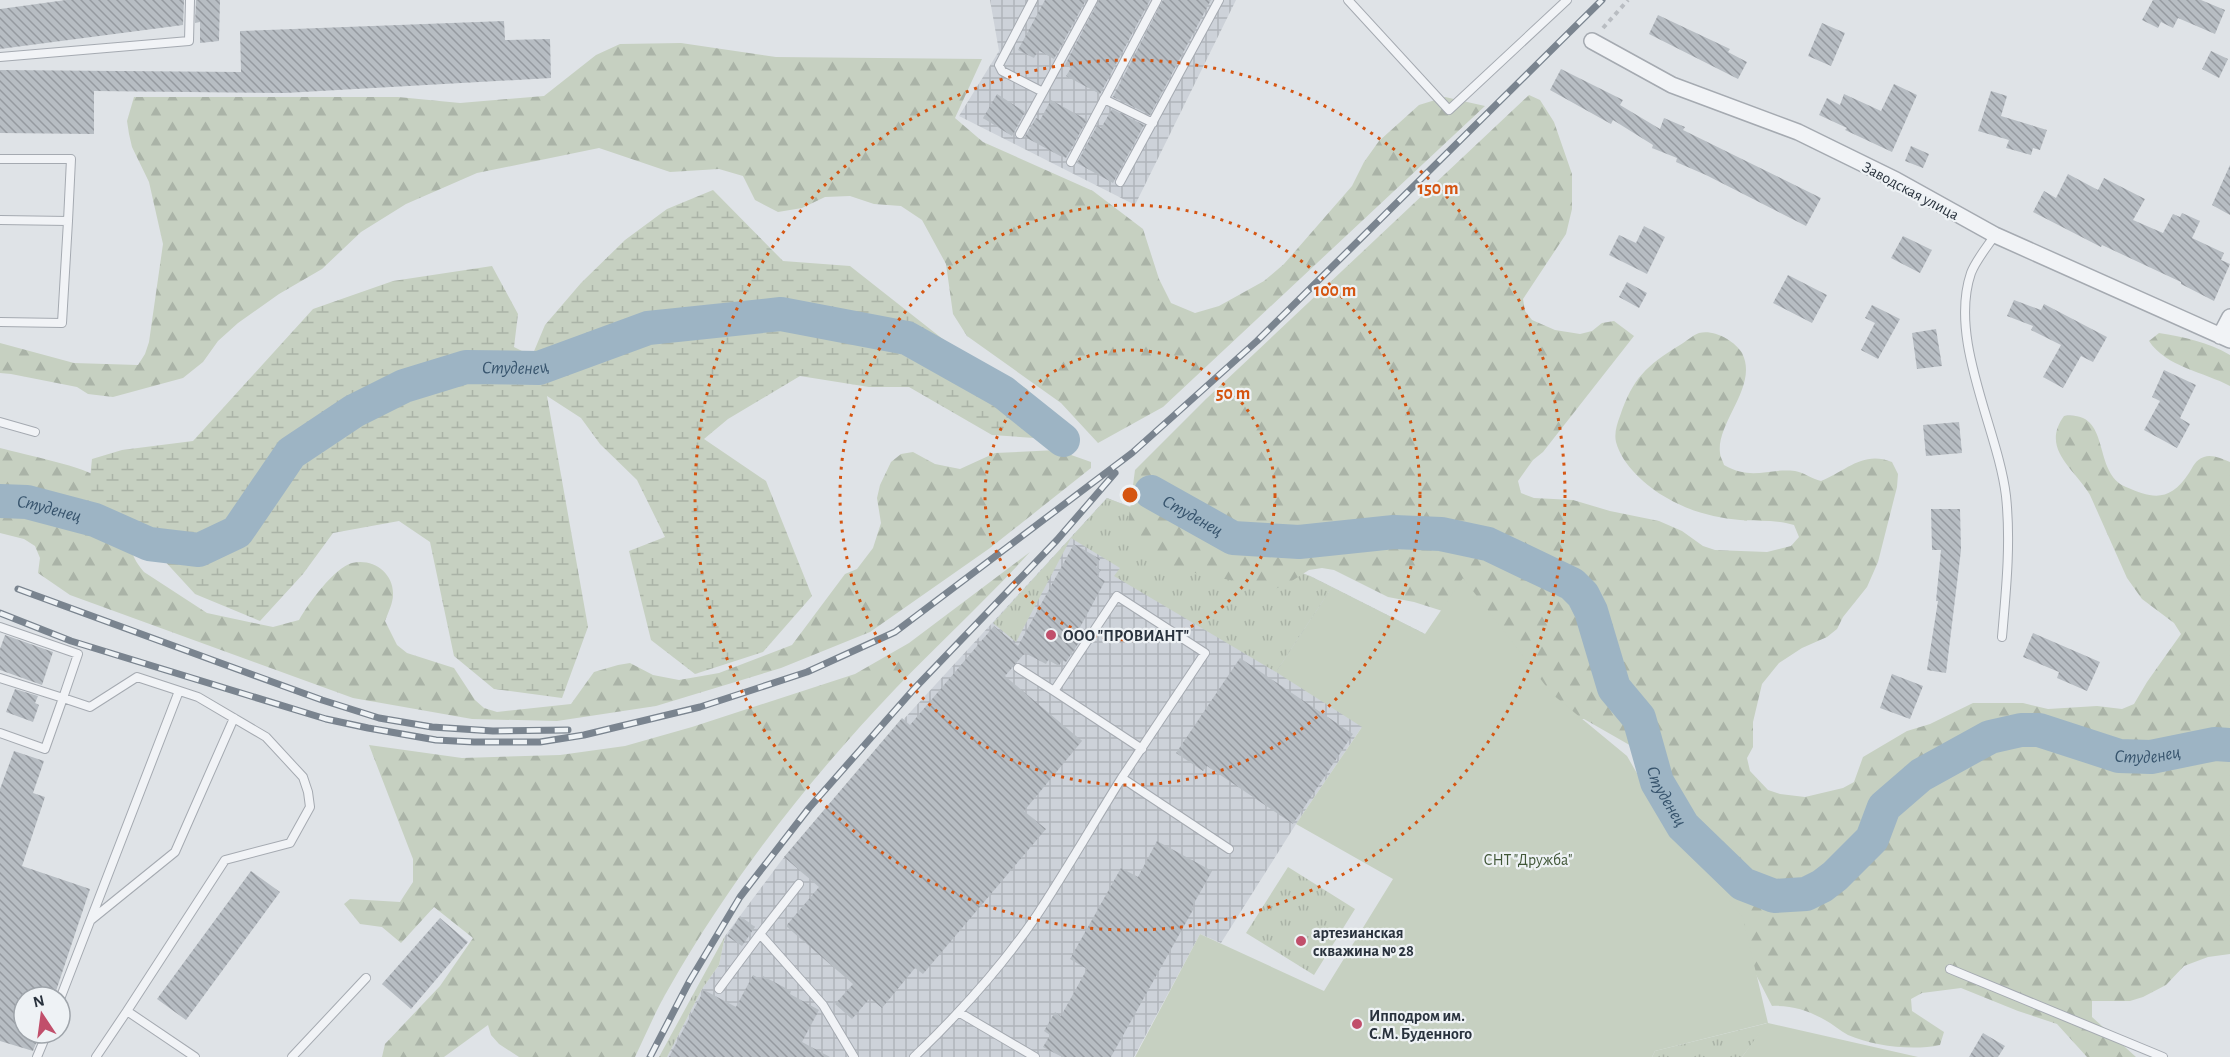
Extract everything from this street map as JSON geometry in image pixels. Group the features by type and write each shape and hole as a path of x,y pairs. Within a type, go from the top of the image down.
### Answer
{"street":[{"name":"Заводская улица","path":"1592,41 1672,85 1808,137 1896,180 1995,235 2225,338"},
{"path":"2225,338 2230,317"}],"lane":[{"path":"0,57 189,41 190,0"},
{"path":"1033,0 999,65 1002,71 1043,92"},
{"path":"1020,134 1094,0"},
{"path":"1071,162 1157,0"},
{"path":"1120,182 1219,0"},
{"path":"1348,0 1449,110 1567,0"},
{"path":"1104,99 1153,123"},
{"path":"0,159 71,159 62,323 0,322"},
{"path":"0,220 68,221"},
{"path":"1995,235 1971,273 1965,309 1967,338 1974,373 1992,434 2006,496 2008,552 2002,637"},
{"path":"0,422 35,432"},
{"path":"914,1057 960,1013 990,978 1036,916 1122,778 1204,653 1117,596 1054,691"},
{"path":"0,627 78,654 45,749 0,733"},
{"path":"1018,668 1142,748"},
{"path":"0,678 90,707 137,677 198,697 266,737 303,777 308,792 310,807 290,843 225,860 96,1057"},
{"path":"65,985 179,691"},
{"path":"90,921 175,852 234,718"},
{"path":"1122,778 1229,849"},
{"path":"719,989 799,884"},
{"path":"760,934 823,1005 854,1057"},
{"path":"1950,969 2163,1057"},
{"path":"292,1057 366,978"},
{"path":"127,1011 195,1057"},
{"path":"960,1013 1035,1057"}],"path":[{"path":"1592,41 1629,0"}],"shaded area":[{"path":"990,0 1236,0 1135,205 959,116 999,51"},
{"path":"1107,498 1310,576 1425,634 1296,824 1221,943 1200,934 1134,1057 667,1057 702,989 719,965 725,936 781,861 902,721"}],"green space":[{"path":"681,43 776,57 982,59 955,118 983,142 1093,191 1143,229 1159,279 1171,303 1195,313 1219,306 1264,281 1284,264 1352,186 1364,162 1379,141 1419,105 1445,97 1485,106 1163,407 1098,443 1061,403 967,336 953,314 946,264 922,220 901,206 874,204 850,196 825,197 802,208 778,212 755,200 743,176 719,169 670,172 599,148 477,173 406,204 361,232 322,269 279,294 238,323 218,341 203,362 183,378 113,397 88,394 77,387 0,373 0,343 74,363 138,365 145,354 149,342 163,244 149,182 132,147 129,134 127,121 134,97 398,97 460,103 544,96 596,55 620,44"},
{"path":"1529,95 1540,100 1554,122 1572,174 1572,209 1566,234 1523,299 1525,311 1532,320 1555,330 1580,334 1592,331 1602,323 1614,321 1634,336 1543,452 1533,460 1518,481 1521,493 1534,498 1573,500 1610,511 1659,521 1682,531 1703,546 1715,550 1767,552 1791,546 1799,537 1794,525 1721,518 1684,507 1644,482 1619,451 1615,439 1617,425 1636,382 1658,360 1694,335 1705,332 1717,334 1734,344 1742,353 1746,366 1741,391 1720,441 1720,454 1724,465 1734,470 1752,473 1795,471 1821,481 1855,463 1872,458 1892,462 1898,474 1897,487 1878,562 1867,587 1843,617 1837,629 1827,637 1802,648 1779,663 1762,684 1753,722 1753,747 1747,758 1750,771 1768,790 1805,797 1843,788 1854,782 1863,757 1907,731 1930,724 1973,703 2023,703 2048,709 2097,706 2122,709 2134,704 2181,634 2174,623 2142,599 2127,578 2090,495 2062,458 2056,439 2058,428 2064,416 2079,417 2089,423 2096,432 2108,469 2115,480 2145,494 2160,495 2175,489 2201,458 2214,456 2230,462 2230,954 2208,957 2184,966 2166,985 2143,997 2130,1001 2092,1001 2092,1017 2136,1057 2087,1057 2057,1024 1961,988 1922,993 1911,999 1912,1011 1944,1032 1940,1045 1929,1047 1893,1046 1869,1042 1848,1035 1819,1016 1806,1011 1793,1007 1772,1006 1712,889 1699,854 1633,747 1584,719 1570,719 1471,620 1414,602 1388,597 1334,570 1322,568 1309,570 1275,589 1185,571 1148,556 1131,536 1128,524 1135,470 1206,399"},
{"path":"713,190 783,261 850,266 944,340 1027,389 1063,440 992,435 909,387 869,387 800,376 728,419 704,439 766,481 812,596 763,652 695,674 651,640 629,551 665,537 637,480 600,444 581,418 547,396 588,627 562,698 494,689 454,656 430,542 399,521 333,533 303,574 260,621 195,594 149,544 86,518 92,459 122,450 193,441 313,309 393,281 492,266 518,314 514,347 532,356 545,325 581,283 625,240 667,209"},
{"path":"2159,333 2205,343 2230,355 2230,386 2165,357 2149,341"},
{"path":"0,448 83,470 103,480 123,513 132,552 144,572 207,613 273,627 299,620 322,587 345,566 360,562 374,565 381,569 390,580 393,595 385,621 397,645 407,653 454,668 475,700 484,708 497,712 571,704 594,672 618,665 630,663 653,675 679,680 719,673 792,645 845,574 857,569 873,548 881,523 877,498 880,485 891,462 901,454 913,452 935,464 960,469 995,453 1057,450 1091,462 1091,468 990,548 870,632 781,668 656,706 557,721 472,719 353,698 70,595 38,573 40,558 35,546 24,539 0,533"},
{"path":"1107,498 1310,576 1332,587 1276,672 1114,576 1120,568 1071,538 1016,642 993,623"},
{"path":"1030,552 864,723 773,831 718,908 693,948 660,1005 635,1057 519,1057 499,1044 491,1035 488,1025 444,1057 382,1057 385,1044 440,986 473,938 434,907 401,943 382,927 360,924 344,904 350,899 400,902 413,882 413,859 369,745 462,758 560,755 625,746 692,727 855,674 909,643"},
{"name":"СНТ \"Дружба\"","path":"1463,578 1552,694 1627,756 1658,810 1743,918 1768,1023 1918,1057 1742,1057 1767,1023 1655,1051 1652,1057 1135,1057 1200,934 1324,991 1393,879 1296,824 1362,727 1276,672 1332,587 1425,634"},
{"path":"1288,867 1355,909 1314,975 1246,933"},
{"path":"725,936 719,965 702,989 667,1057 659,1057"},
{"path":"1768,1023 1742,1057 1652,1057 1655,1051"}],"building":[{"path":"66,0 184,0 183,25 0,49 0,9"},
{"path":"196,0 220,0 219,41 200,43 200,22 195,23"},
{"path":"1045,0 1086,0 1054,59 1038,50 1034,58 1018,50"},
{"path":"1099,0 1150,0 1100,94 1066,76 1071,68 1065,65"},
{"path":"1163,0 1211,0 1150,115 1113,97"},
{"path":"2153,0 2201,0 2225,10 2215,34 2178,18 2173,28 2161,22 2158,28 2142,20"},
{"path":"1658,15 1730,49 1728,52 1747,62 1738,79 1649,34"},
{"path":"504,21 505,40 550,39 551,78 285,93 94,91 94,134 0,133 0,70 241,72 240,31"},
{"path":"1822,23 1845,33 1831,66 1808,56"},
{"path":"2211,51 2228,59 2219,78 2202,69"},
{"path":"1561,69 1623,100 1620,105 1660,129 1664,118 1685,127 1683,130 1821,198 1806,226 1676,162 1677,158 1652,148 1653,145 1613,120 1611,124 1550,90"},
{"path":"1894,84 1917,95 1892,152 1819,115 1827,98 1840,105 1844,94 1881,111"},
{"path":"1991,91 2007,96 2001,116 2047,130 2040,150 2033,148 2031,155 2006,148 2009,140 1978,131"},
{"path":"997,94 1025,112 1012,136 983,118"},
{"path":"1051,100 1087,120 1066,158 1025,137 1036,118 1040,120"},
{"path":"1112,109 1144,125 1113,183 1077,163 1097,126 1101,128"},
{"path":"1911,146 1929,154 1923,168 1905,161"},
{"path":"2230,165 2230,215 2212,205"},
{"path":"2068,174 2098,190 2104,178 2145,199 2133,220 2163,233 2173,214 2180,217 2182,213 2200,221 2192,238 2224,253 2221,260 2230,264 2214,301 2181,282 2102,245 2101,247 2033,212 2044,191 2056,198"},
{"path":"1644,226 1665,237 1647,274 1609,255 1619,235 1636,243"},
{"path":"1903,236 1932,250 1920,273 1891,258"},
{"path":"1788,275 1827,295 1812,323 1773,303"},
{"path":"1627,282 1647,293 1639,308 1619,297"},
{"path":"2014,300 2041,310 2044,304 2107,337 2093,362 2081,356 2063,388 2043,377 2061,345 2031,330 2033,326 2007,316"},
{"path":"1872,305 1900,319 1878,359 1861,350 1875,323 1865,318"},
{"path":"1936,329 1942,366 1917,369 1912,333"},
{"path":"2164,370 2196,385 2180,418 2190,424 2177,448 2144,430 2160,401 2152,397"},
{"path":"1959,422 1962,453 1926,456 1923,425"},
{"path":"1931,509 1960,509 1961,550 1946,673 1927,670 1938,601 1936,601 1941,550 1932,550"},
{"path":"1074,544 1100,559 1096,567 1101,570 1097,576 1105,581 1078,631 1084,635 1066,662 1062,660 1059,666 1048,660 1046,664 1025,653 1005,676 1082,741 1024,811 1046,829 923,974 915,968 882,1008 870,998 852,1019 835,1004 853,984 786,926 819,887 784,857 902,718 910,725 994,626 1018,646"},
{"path":"2033,633 2100,662 2087,691 2057,678 2059,672 2023,657"},
{"path":"5,635 53,652 42,685 0,670 0,649"},
{"path":"1240,658 1353,734 1293,824 1207,766 1203,771 1176,753"},
{"path":"1892,674 1923,686 1910,719 1880,708"},
{"path":"15,689 38,696 35,703 39,705 33,722 6,712"},
{"path":"14,751 44,761 33,793 45,797 22,866 90,889 58,985 12,985 12,1045 0,1041 0,789"},
{"path":"1157,841 1212,871 1192,907 1194,908 1111,1057 1062,1057 1043,1047 1050,1035 1044,1031 1055,1012 1061,1016 1087,969 1070,959 1121,868 1138,877"},
{"path":"251,871 280,892 186,1020 157,999"},
{"path":"740,916 755,927 742,946 727,936"},
{"path":"440,918 468,942 411,1009 382,984"},
{"path":"753,975 762,980 763,976 819,1010 802,1042 830,1057 669,1057 704,990 736,1007"},
{"path":"1983,1033 2005,1046 1998,1057 1969,1057"},
{"path":"13,1045 35,1045 33,1051"}],"waterway":[{"name":"Студенец","path":"0,501 27,502 95,520 149,544 199,550 237,532 291,453 354,411 404,386 466,367 539,368 648,328 781,314 907,338 1003,392 1063,440"},
{"name":"Студенец","path":"1151,492 1233,538 1299,542 1394,532 1441,534 1488,544 1572,584 1583,595 1591,611 1614,688 1639,718 1657,782 1683,826 1743,884 1774,896 1806,894 1822,886 1872,839 1884,807 1921,775 1990,737 2021,730 2039,730 2119,756 2151,757 2215,744 2230,745"}],"railway":[{"path":"0,613 71,641 326,719 436,740 540,742 584,735 700,707 807,672 895,632 1132,453 1257,341 1602,0"},
{"path":"650,1057 689,982 740,897 809,808 913,690 1057,540 1115,473"},
{"path":"18,589 322,700 379,718 432,727 493,731 568,730"}],"place":[{"name":"ООО \"ПРОВИАНТ\"","path":"1051,635"},
{"name":"артезианская скважина № 28","path":"1301,941"},
{"name":"Ипподром им. С.М. Буденного","path":"1357,1024"}]}
